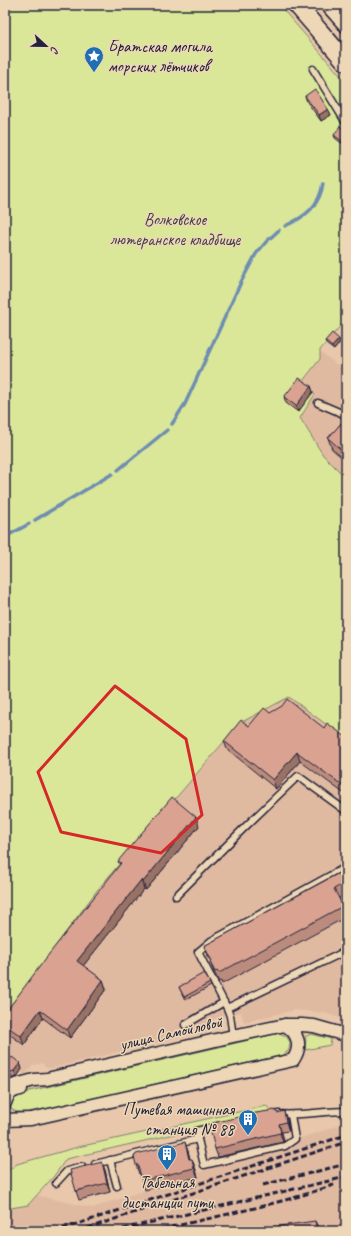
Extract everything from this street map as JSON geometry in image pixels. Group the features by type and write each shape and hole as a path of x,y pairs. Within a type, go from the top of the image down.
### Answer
{"street":[{"path":"297,5 346,62"},
{"path":"330,5 346,23"},
{"name":"улица Самойловой","path":"5,1088 34,1080 47,1080 285,1025 298,1024 314,1026 346,1035"},
{"path":"6,1117 31,1119 293,1060 298,1051 298,1040 293,1031 285,1025"},
{"path":"5,1103 9,1094 14,1091 35,1086 47,1080"}],"lane":[{"path":"313,69 346,123"},
{"path":"318,403 346,415"},
{"path":"176,896 298,776 346,811"},
{"path":"233,1036 230,1016 198,952 211,941 346,867"},
{"path":"185,1025 225,1005 346,951"},
{"path":"339,954 346,958"},
{"path":"270,1115 291,1115 346,1110"},
{"path":"226,1124 196,1131 204,1166 285,1146 295,1140 291,1115"},
{"path":"56,1183 67,1171 198,1139"},
{"path":"110,1160 117,1186"}],"highlighted area":[{"path":"115,686 186,739 202,815 161,853 61,832 38,772"}],"shaded area":[{"path":"320,353 346,372 346,478 323,455 300,418 315,394 302,382 320,359"},
{"path":"289,697 346,739 346,1020 324,1013 295,1010 244,1022 241,1012 213,1019 209,1030 52,1068 45,1067 43,1063 33,1065 26,1074 20,1072 15,1079 6,1073 10,1069 5,1068 5,1014 98,889 240,723"},
{"path":"346,1123 346,1231 5,1231 5,1188 92,1208"}],"green space":[{"name":"Волковское лютеранское кладбище","path":"5,5 279,5 346,82 346,319 320,350 320,359 302,382 315,394 300,418 323,455 346,478 346,739 289,697 240,723 98,889 5,1014"},
{"path":"279,1033 286,1036 290,1042 289,1050 283,1055 46,1109 22,1112 12,1109 10,1105 11,1098 21,1093"},
{"path":"311,1034 331,1039 330,1045 305,1050 305,1037"},
{"path":"266,1106 269,1110 266,1113 66,1159 54,1176 28,1205 5,1209 5,1173 17,1164 78,1147"}],"building":[{"path":"315,89 328,109 319,115 305,96"},
{"path":"340,126 346,131 346,137 343,142 334,135"},
{"path":"332,333 339,339 332,347 325,341"},
{"path":"299,378 311,386 296,406 284,397"},
{"path":"346,418 346,454 328,438"},
{"path":"287,699 324,728 327,723 346,737 346,788 297,752 273,780 224,741 241,720 249,726 264,708 270,713 282,706"},
{"path":"172,797 196,817 143,882 141,880 77,961 103,980 67,1030 40,1010 21,1036 5,1025 5,1013 49,954 121,863 118,861"},
{"path":"346,865 346,882 334,889 343,906 219,973 217,971 215,972 210,962 212,961 204,946 341,872 339,869"},
{"path":"204,973 210,983 184,997 179,987"},
{"path":"12,1057 20,1063 14,1071 11,1072 5,1068 5,1066"},
{"name":"Путевая машинная станция № 88","path":"275,1110 277,1113 284,1111 286,1122 279,1124 281,1133 215,1149 209,1124"},
{"name":"Табельная дистанции пути","path":"185,1142 189,1159 192,1159 194,1168 142,1181 134,1156 136,1154"},
{"path":"102,1162 107,1183 76,1191 70,1170"},
{"path":"315,1221 317,1231 274,1231 273,1227"}],"waterway":[{"path":"285,226 299,219 310,210 319,198 323,183"},
{"path":"172,424 185,404 241,282 256,254 279,230"},
{"path":"118,470 167,430"},
{"path":"35,520 112,474"},
{"path":"5,537 29,524"}],"tram line":[{"path":"309,5 346,47"},
{"path":"318,5 346,37"}],"railway":[{"path":"54,1231 346,1135"},
{"path":"79,1231 346,1142"},
{"path":"263,1185 346,1164"},
{"path":"114,1231 346,1177"},
{"path":"154,1231 259,1207 337,1184"}],"place":[{"name":"Братская могила морских лётчиков","path":"94,73"},
{"name":"Путевая машинная станция № 88","path":"248,1136"},
{"name":"Табельная дистанции пути","path":"167,1171"}]}
